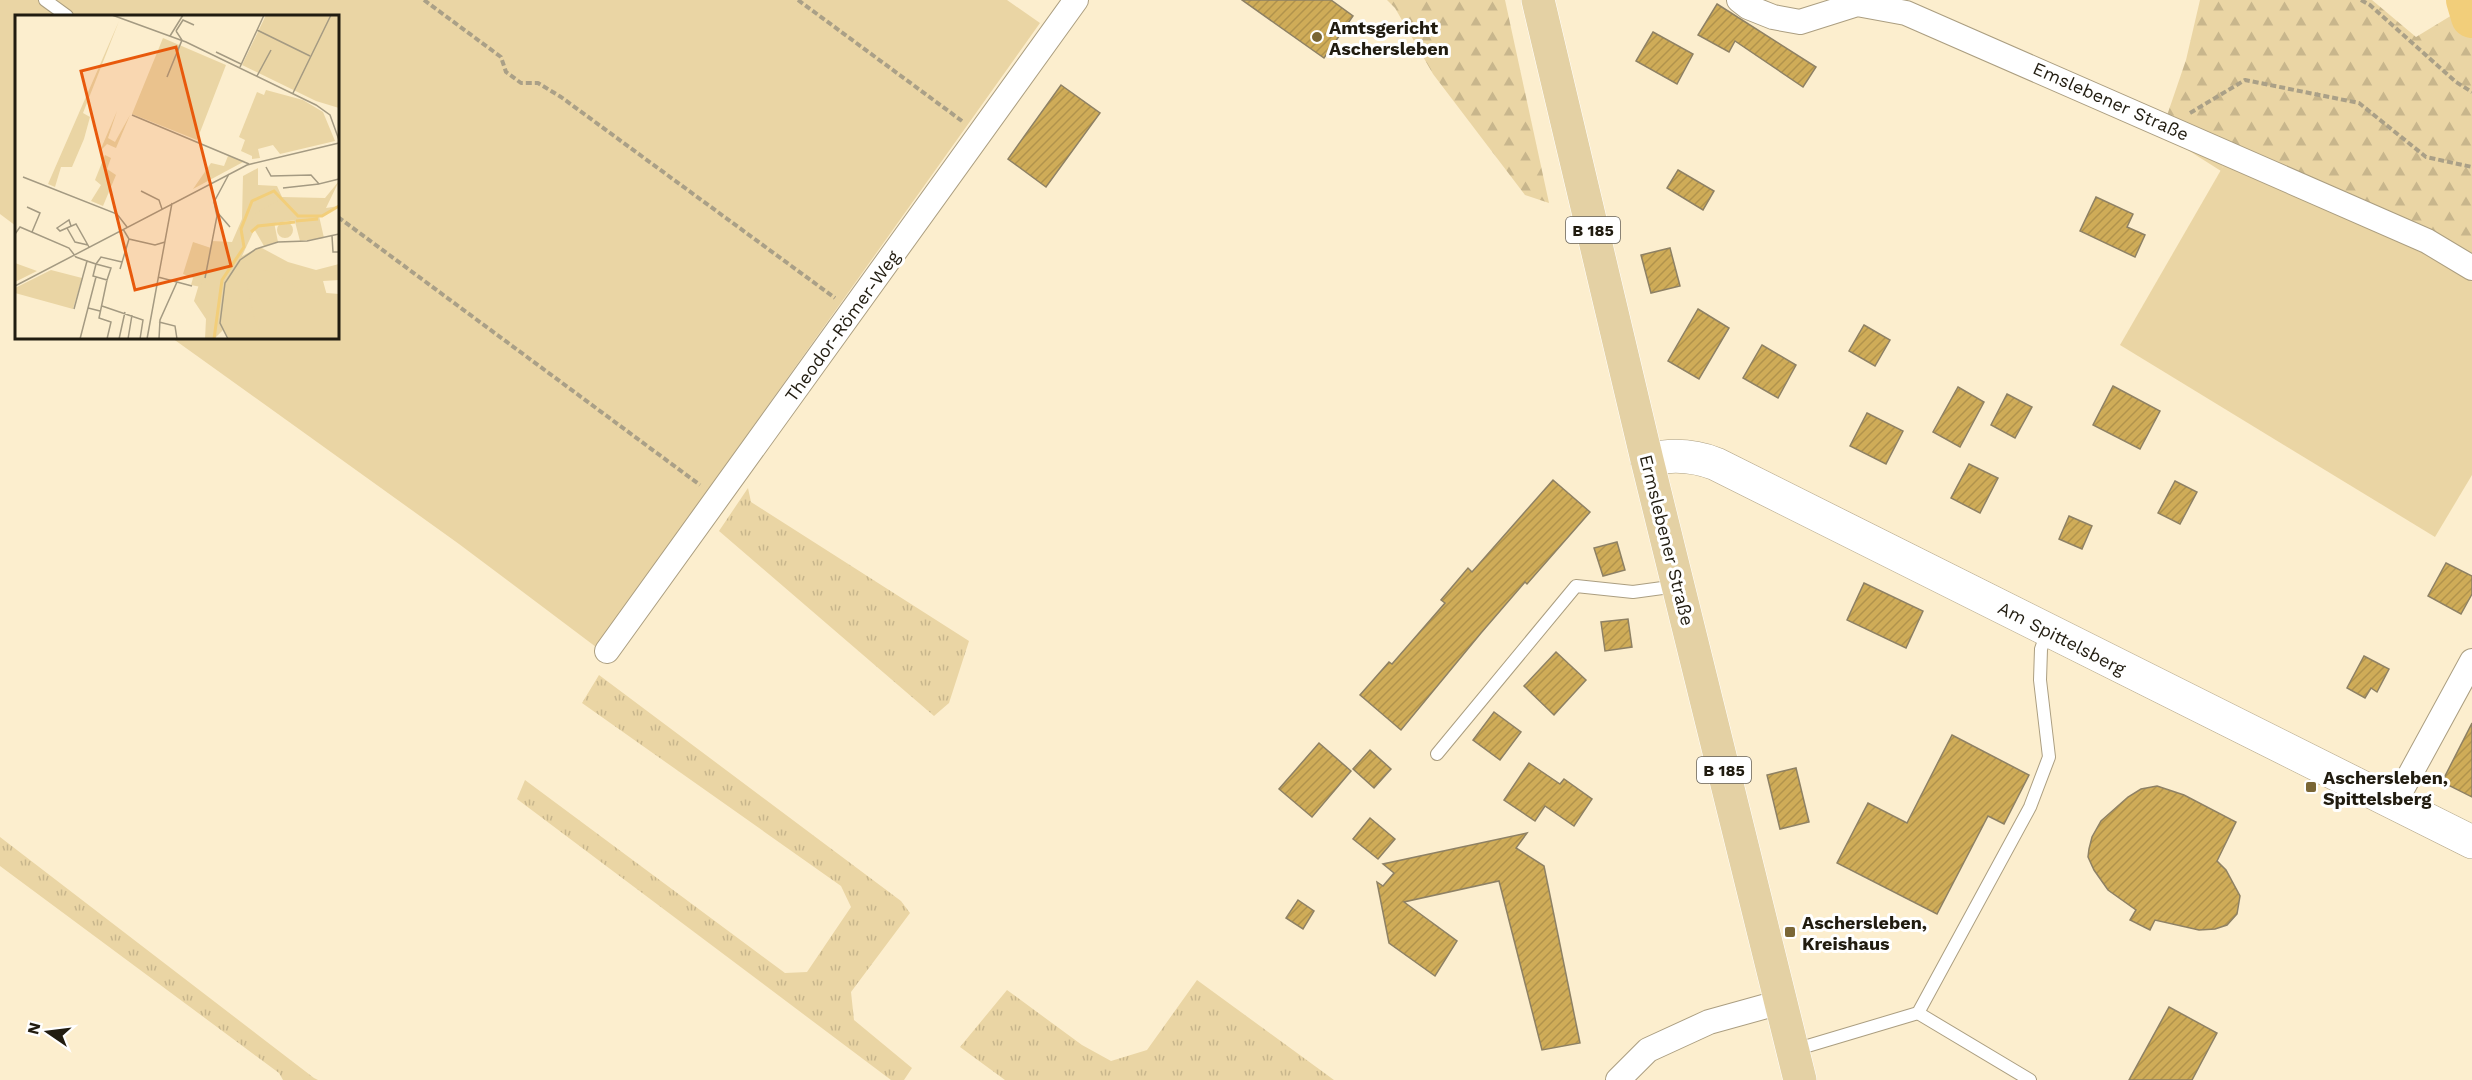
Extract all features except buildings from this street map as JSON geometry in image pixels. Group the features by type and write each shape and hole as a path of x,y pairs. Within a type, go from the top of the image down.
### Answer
{"main road":[{"name":"Ermslebener Straße","path":"1538,0 1647,460 1796,1065"},
{"name":"Am Spittelsberg","path":"1647,460 1677,455 1700,458 1716,464 2472,842"}],"street":[{"name":"Theodor-Römer-Weg","path":"607,651 1076,0"},
{"name":"Emslebener Straße","path":"1739,0 1773,17 1800,22 1858,2 1906,13 2427,241 2472,268"},
{"path":"2394,804 2472,661"},
{"path":"1618,1080 1648,1050 1709,1022 1781,1002"}],"lane":[{"path":"45,0 66,15"},
{"path":"1437,754 1576,586 1633,592 1678,586"},
{"path":"1796,1065 1918,1013 2030,807 2049,758 2040,680 2041,650 2048,631"},
{"path":"1918,1013 2030,1080"}],"path":[{"path":"424,0 501,57 506,72 521,83 538,83 561,97 852,311"},
{"path":"798,0 980,134"},
{"path":"2361,0 2370,5 2456,82 2472,92"},
{"path":"2168,126 2245,80 2359,103 2426,158 2472,167"},
{"path":"339,218 718,498"}],"green space":[{"path":"0,0 1007,0 1040,23 596,647 459,544 173,339 339,339 339,15 15,15 15,225 0,214"},
{"path":"1387,0 1505,0 1549,203 1525,195 1433,74 1395,8"},
{"path":"2200,0 2372,0 2416,37 2462,9 2457,0 2472,0 2472,282 2394,234 2224,164 2221,171 2161,133 2186,60"},
{"path":"2225,163 2394,234 2472,282 2472,475 2435,537 2120,345"},
{"path":"748,488 751,502 969,641 949,703 934,716 719,531"},
{"path":"599,675 901,901 910,913 851,992 854,1020 912,1068 904,1080 891,1080 517,799 525,780 785,973 807,972 851,907 841,886 582,703"},
{"path":"0,837 318,1080 283,1080 279,1073 0,866"},
{"path":"1197,980 1334,1080 1005,1080 960,1047 1007,990 1082,1045 1111,1061 1147,1050"}],"waterway":[{"path":"2467,0 2472,17"}],"place":[{"name":"Amtsgericht Aschersleben","path":"1317,37"},
{"name":"Aschersleben, Spittelsberg","path":"2311,787"},
{"name":"Aschersleben, Kreishaus","path":"1790,932"}]}
